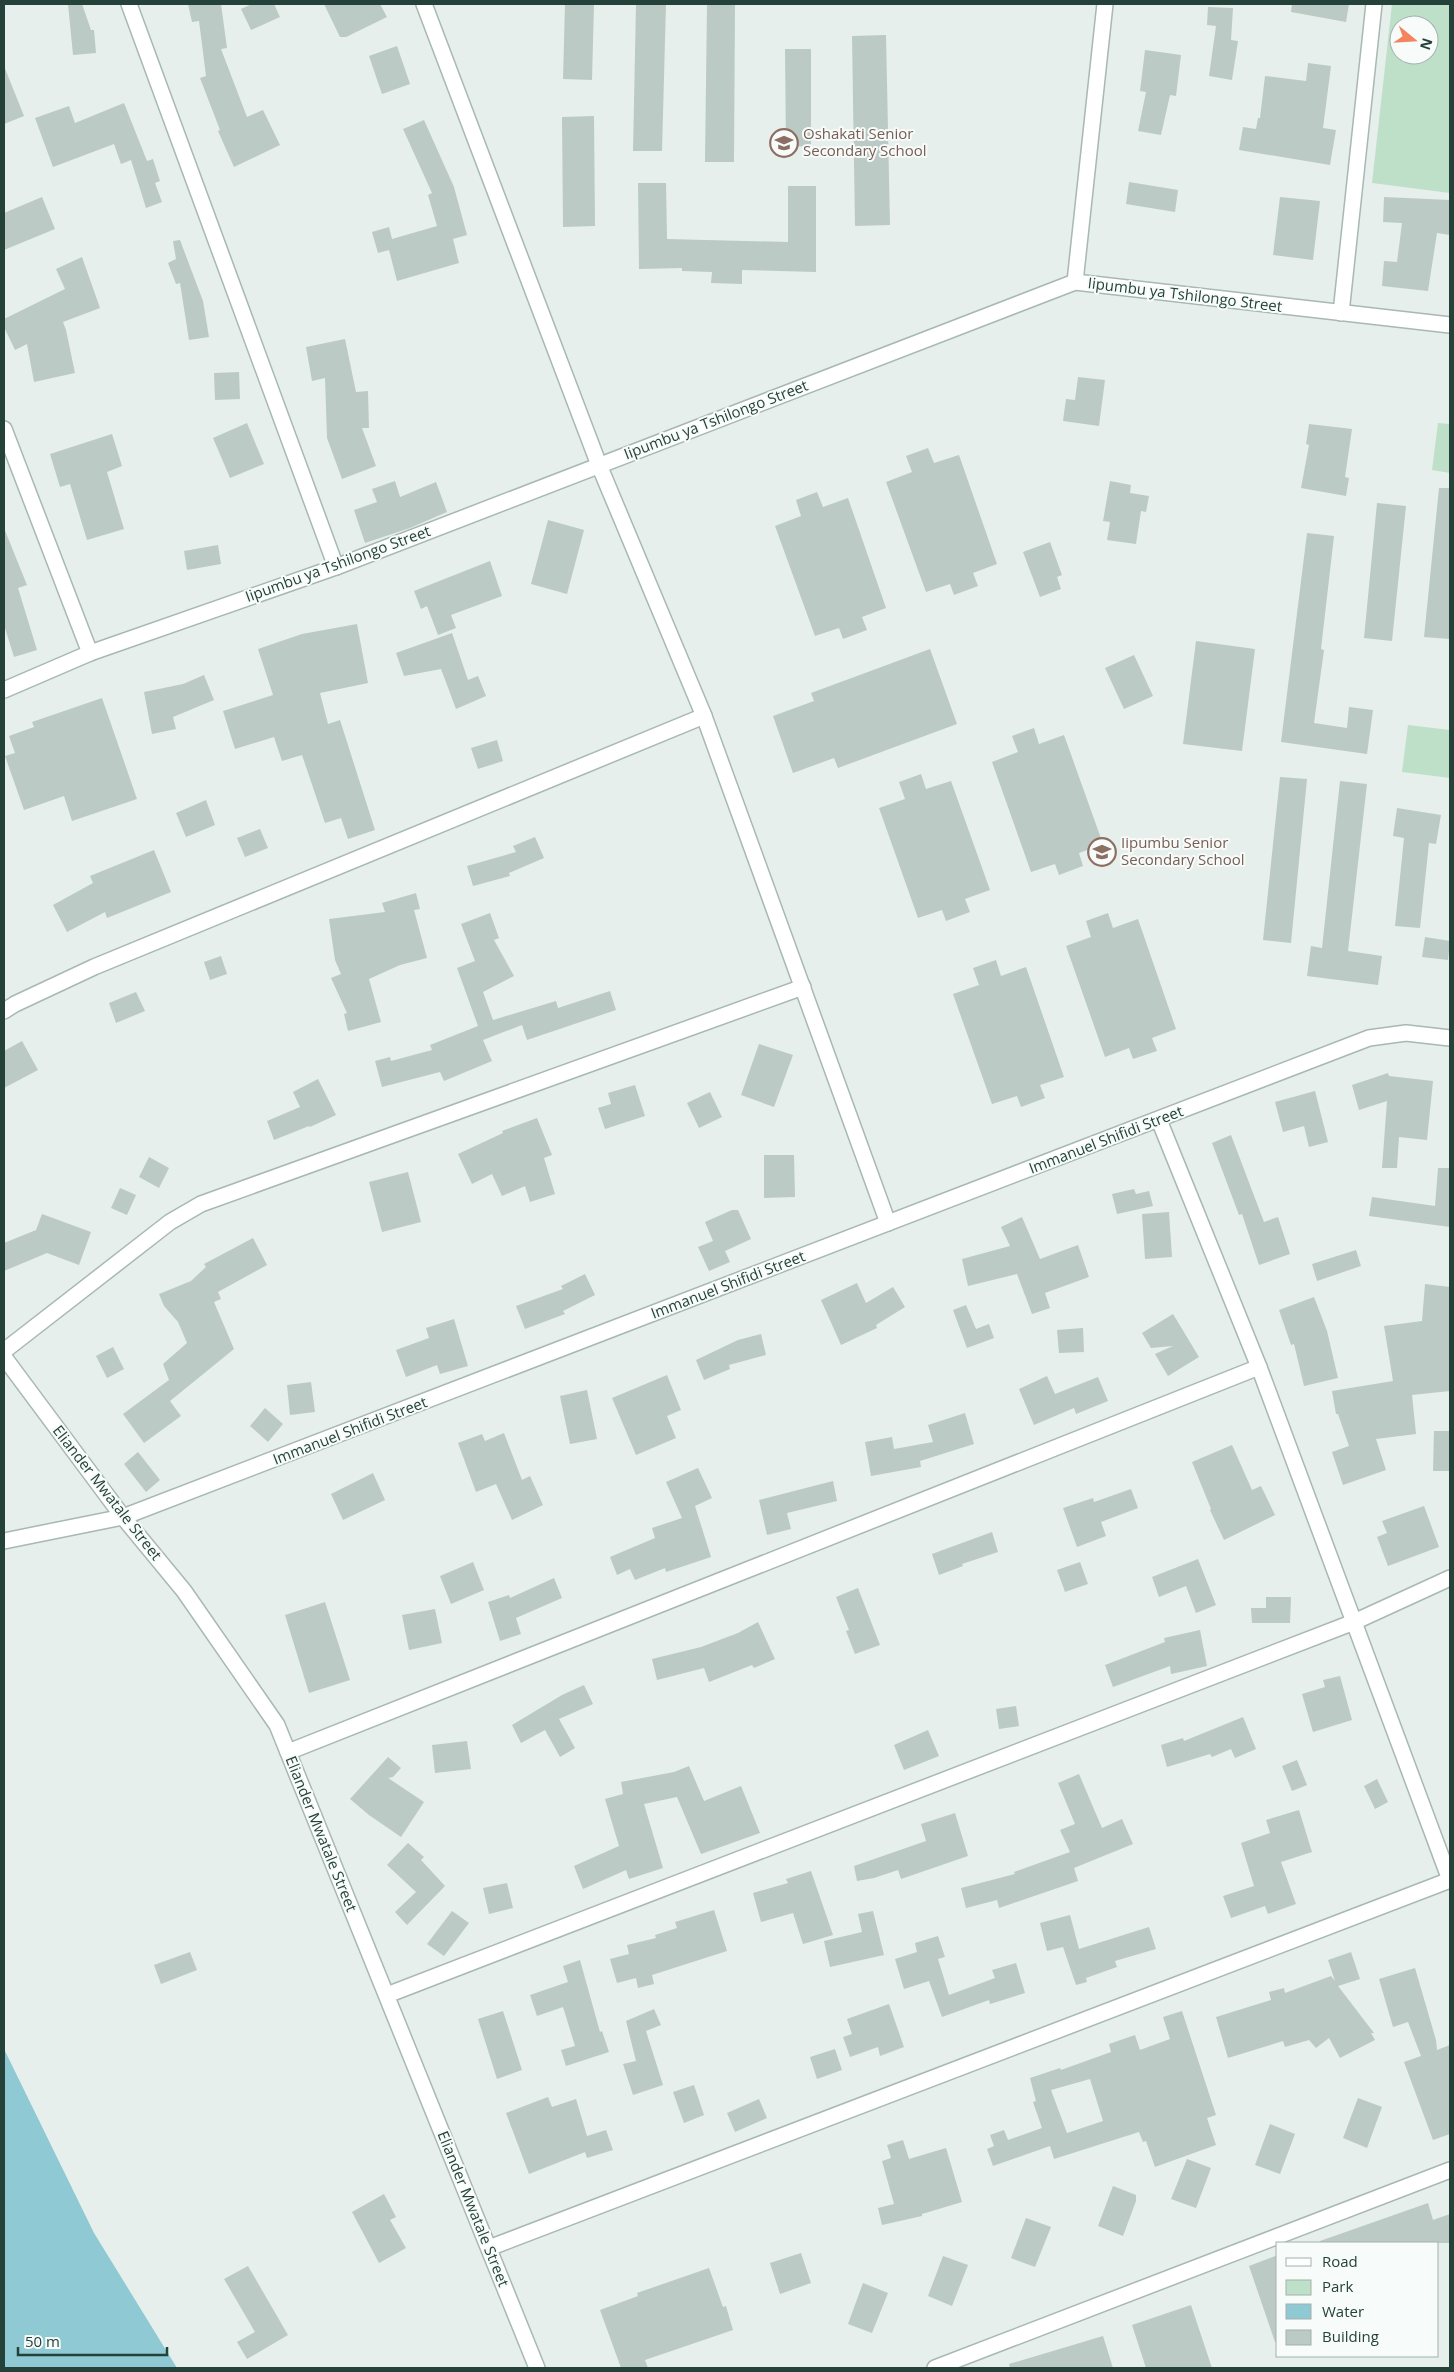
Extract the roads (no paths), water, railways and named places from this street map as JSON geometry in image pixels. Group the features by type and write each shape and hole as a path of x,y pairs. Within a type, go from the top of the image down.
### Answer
{"street":[{"path":"129,4 336,567"},
{"path":"424,4 599,465 704,716 888,1223"},
{"path":"1075,282 1105,4"},
{"path":"1341,313 1374,4"},
{"name":"Iipumbu ya Tshilongo Street","path":"4,690 90,653 336,567 1075,282 1450,325"},
{"path":"4,429 90,653"},
{"path":"4,1011 94,967 704,716"},
{"path":"4,1352 170,1222 201,1204 803,987"},
{"name":"Immanuel Shifidi Street","path":"4,1541 123,1517 1369,1038 1406,1033 1450,1038"},
{"path":"489,2248 1450,1880 1259,1367 1159,1120"},
{"name":"Eliander Mwatale Street","path":"4,1357 123,1517 184,1591 259,1696 277,1725 537,2368"},
{"path":"288,1752 1259,1367"},
{"path":"387,1995 1354,1622 1450,1578"},
{"path":"936,2368 1450,2170"}],"water":[{"path":"4,2049 94,2233 177,2368 4,2368"}],"place":[{"name":"Oshakati Senior Secondary School","path":"784,143"},
{"name":"Iipumbu Senior Secondary School","path":"1102,852"}]}
